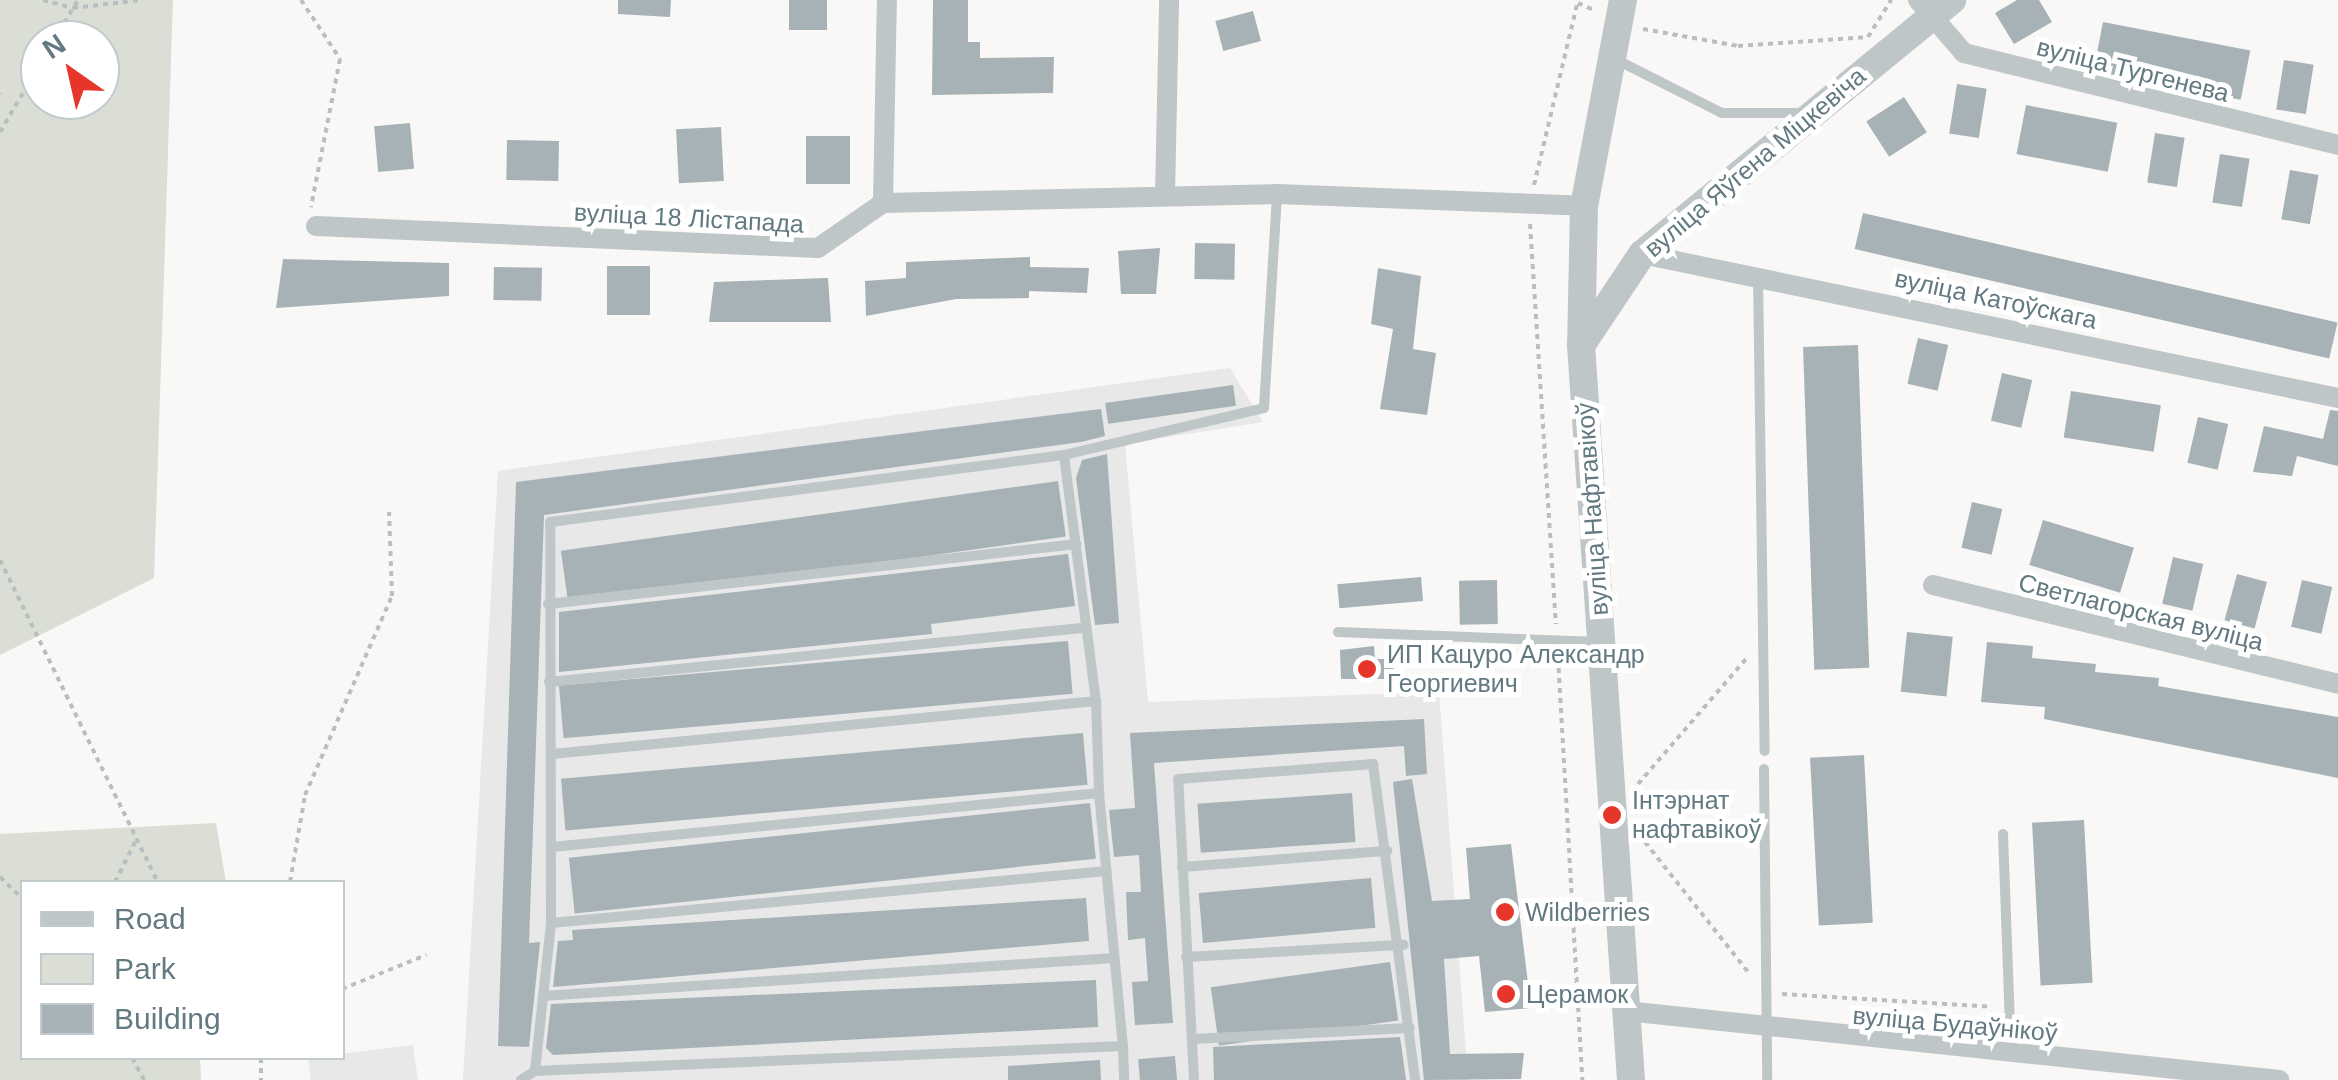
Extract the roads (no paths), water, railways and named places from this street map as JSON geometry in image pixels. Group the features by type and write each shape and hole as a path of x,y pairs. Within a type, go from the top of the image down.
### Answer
{"street":[{"path":"887,0 883,203 1277,194 1584,206"},
{"path":"1165,196 1168,0"},
{"name":"вуліца Яўгена Міцкевіча","path":"1582,345 1642,254 1810,113 1923,10 1952,0"},
{"name":"вуліца Нафтавікоў","path":"1616,6 1584,206 1582,345 1631,1080"},
{"name":"вуліца Тургенева","path":"1923,10 1964,52 2338,145"},
{"name":"вуліца 18 Лістапада","path":"316,226 818,248 883,203"},
{"name":"вуліца Катоўскага","path":"1642,254 1758,274 2338,398"},
{"name":"Светлагорская вуліца","path":"1933,585 2338,684"},
{"name":"вуліца Будаўнікоў","path":"1626,1011 1765,1032 2011,1054 2144,1074 2279,1080"}],"lane":[{"path":"1610,56 1642,80 1722,113 1810,113"},
{"path":"535,1072 551,923 550,522 1064,455 1264,408 1277,194"},
{"path":"1758,274 1765,752"},
{"path":"1064,455 1082,628 1096,701 1099,794 1124,1080"},
{"path":"548,604 1076,544"},
{"path":"549,682 1082,628"},
{"path":"1338,632 1601,642"},
{"path":"552,754 1096,701"},
{"path":"1194,1080 1178,779 1373,764 1404,945 1415,1080"},
{"path":"1764,769 1767,1080"},
{"path":"552,847 1099,794"},
{"path":"2002,834 2011,1054"},
{"path":"1182,867 1386,851"},
{"path":"551,923 1107,871"},
{"path":"1186,958 1404,945"},
{"path":"543,996 1114,958"},
{"path":"1192,1039 1410,1028"},
{"path":"520,1080 535,1072 1124,1046"}],"place":[{"name":"ИП Кацуро Александр Георгиевич","path":"1367,669"},
{"name":"Інтэрнат нафтавікоў","path":"1612,815"},
{"name":"Wildberries","path":"1505,912"},
{"name":"Церамок","path":"1506,994"}]}
